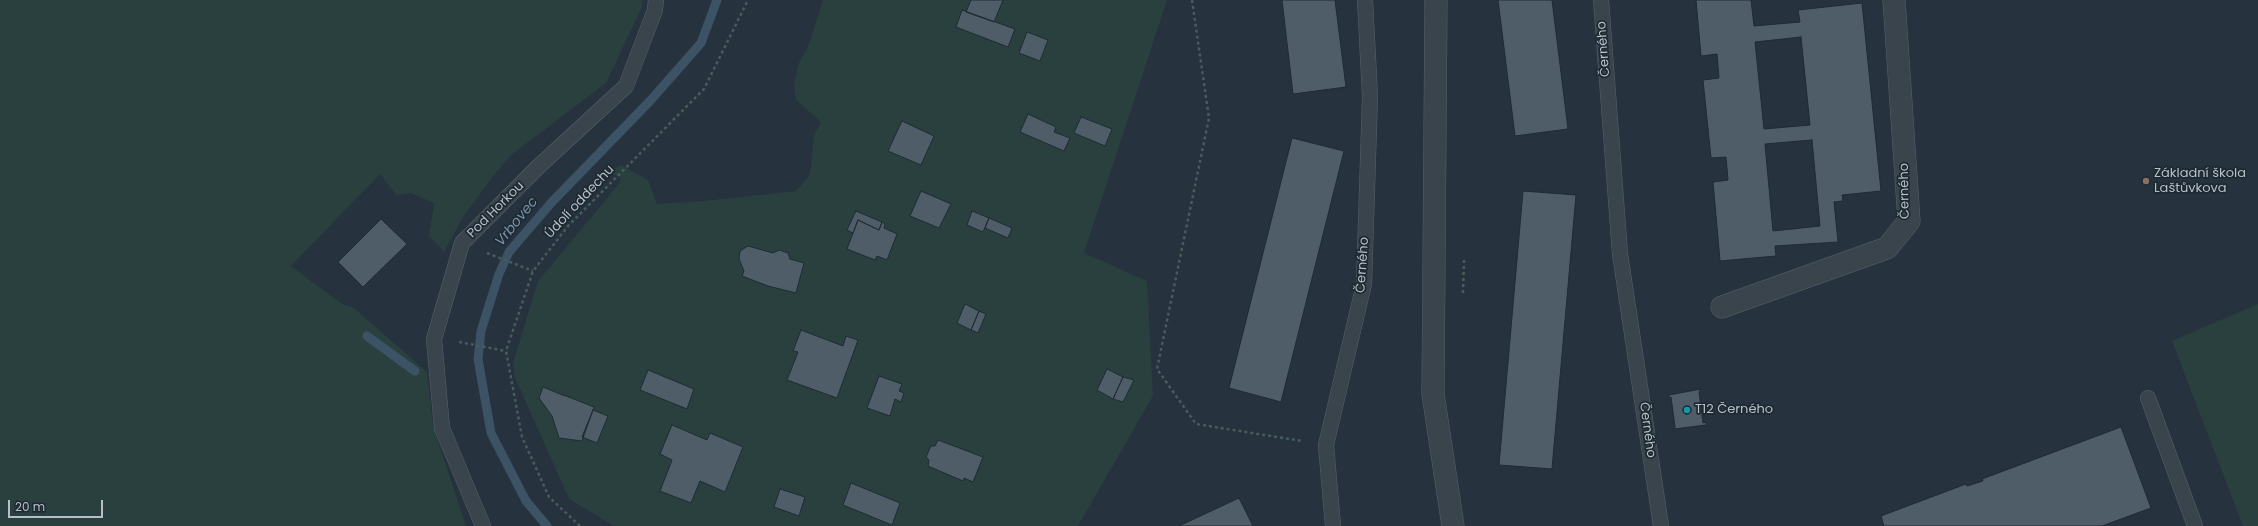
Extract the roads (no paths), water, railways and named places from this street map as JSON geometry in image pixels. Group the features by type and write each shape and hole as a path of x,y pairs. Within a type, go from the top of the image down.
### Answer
{"street":[{"path":"1436,0 1433,394 1453,526"},
{"name":"Černého","path":"1722,306 1887,248 1909,221 1894,0"}],"lane":[{"name":"Pod Horkou","path":"483,526 442,428 434,339 462,243 538,167 626,86 655,10 656,0"},
{"name":"Černého","path":"1333,526 1326,445 1364,284 1370,96 1366,0"},
{"name":"Černého","path":"1601,0 1620,254 1661,526"},
{"path":"2148,398 2194,526"}],"waterway":[{"name":"Vrbovec","path":"547,526 526,501 491,433 478,359 481,331 499,274 509,252 551,203 650,101 701,43 717,0"},
{"path":"367,336 415,371"}],"place":[{"name":"Základní škola Laštůvkova","path":"2146,181"},
{"name":"T12 Černého","path":"1687,410"}]}
